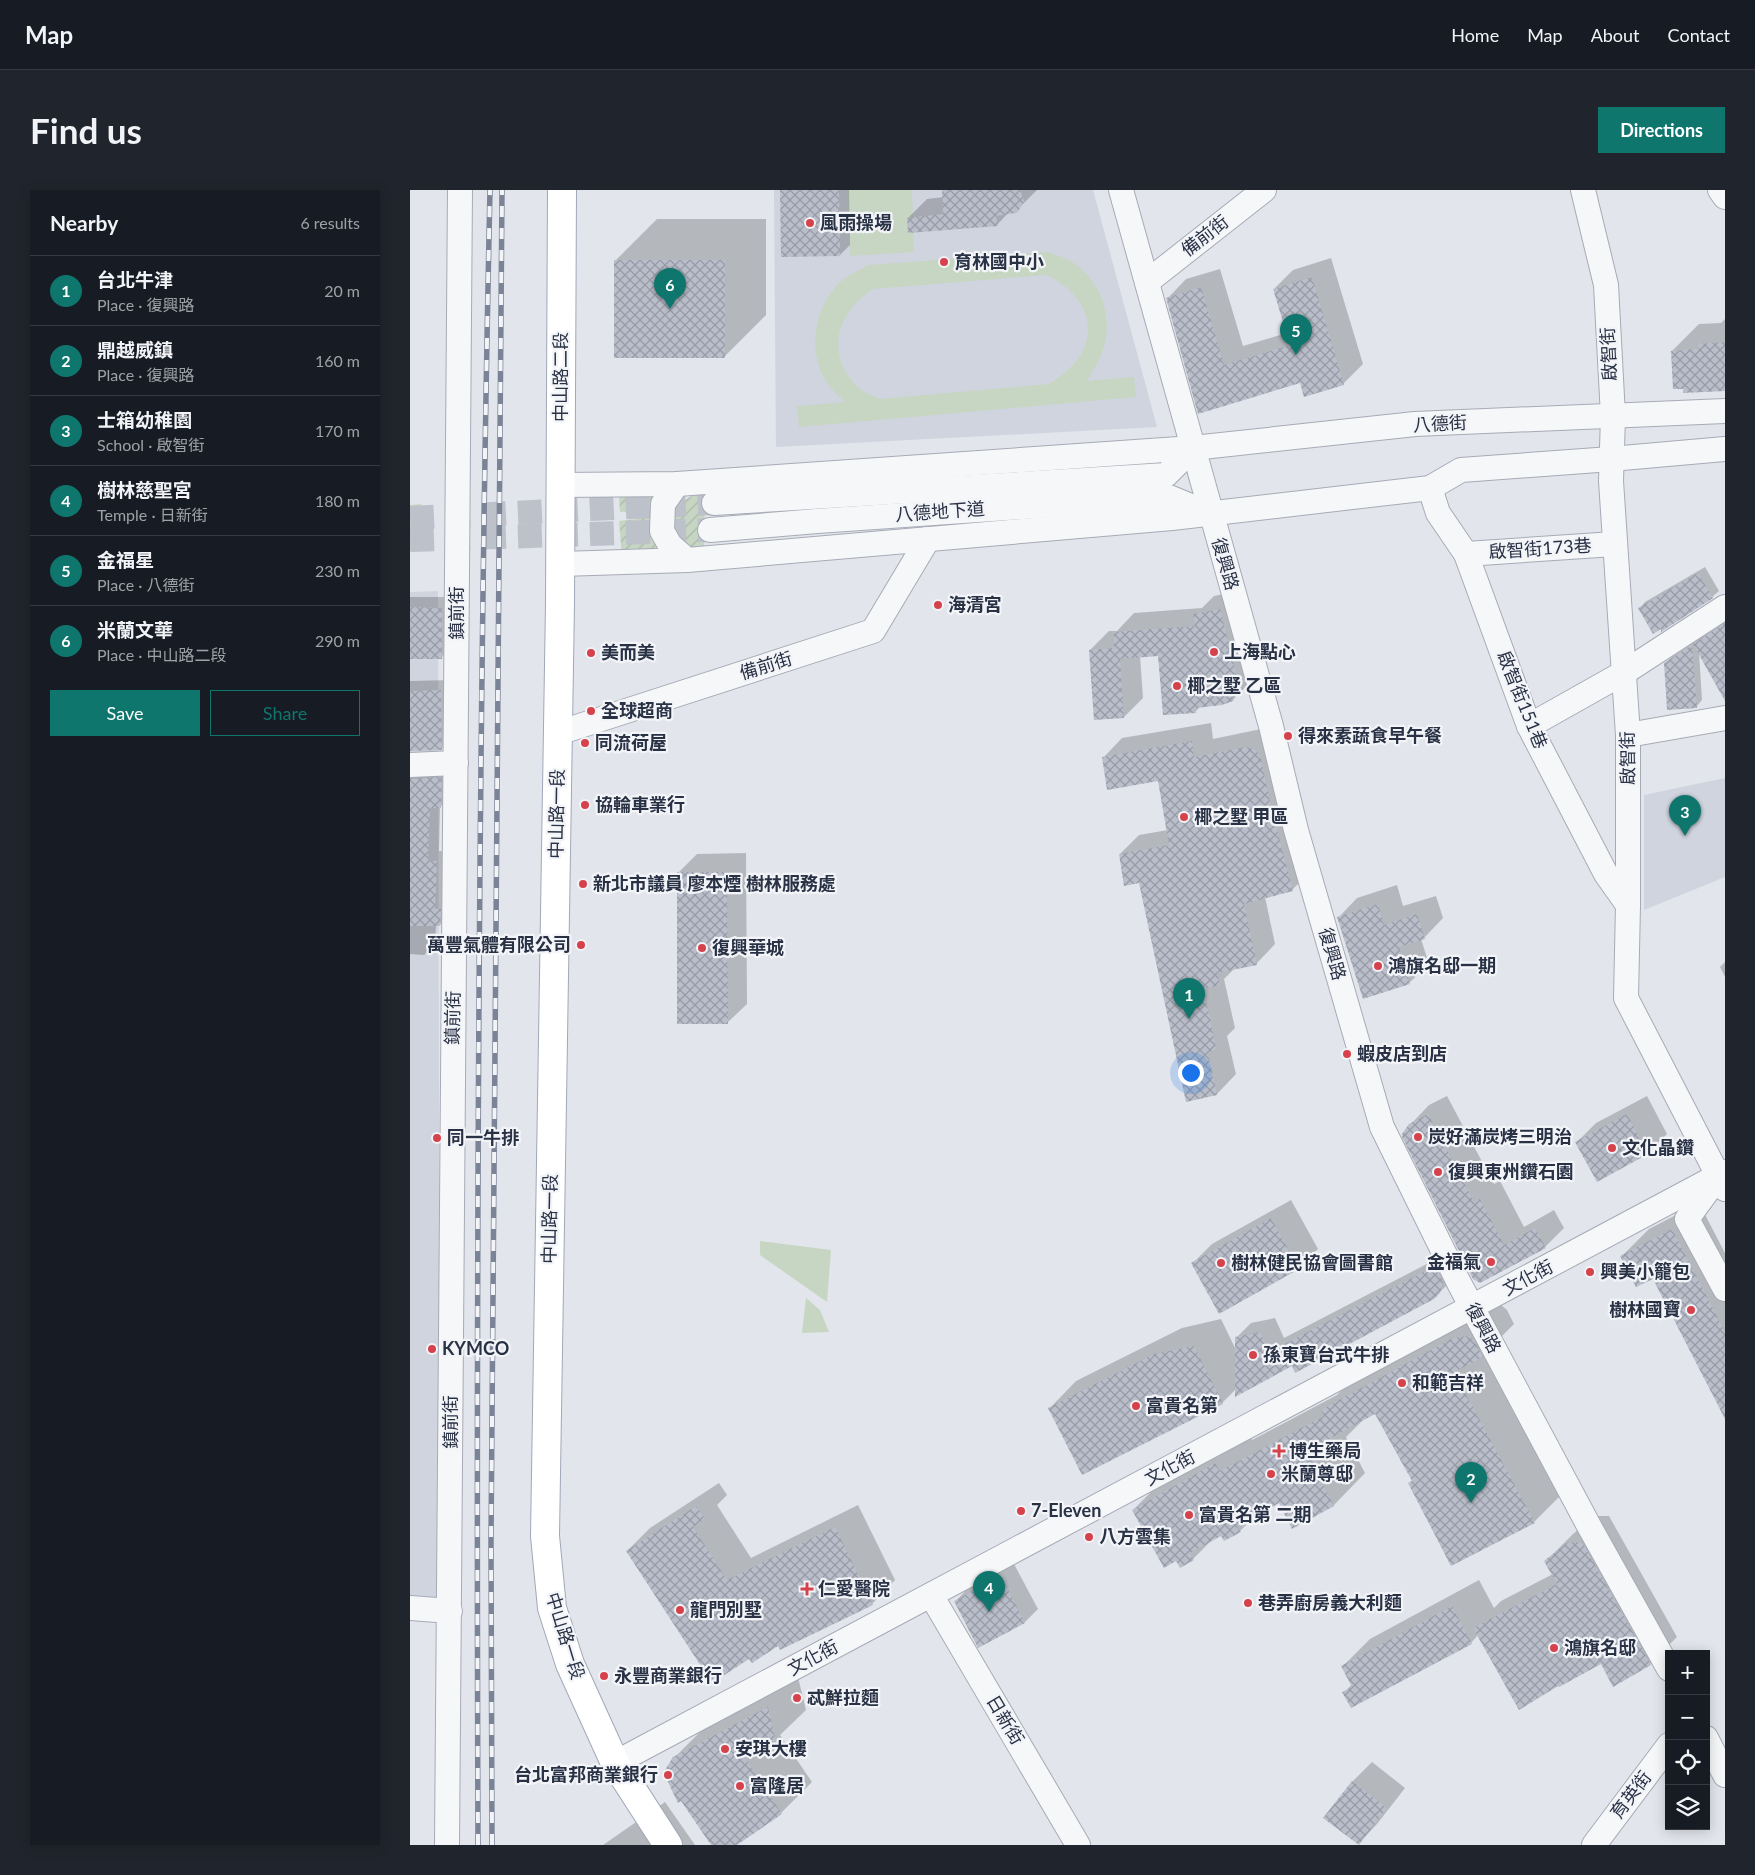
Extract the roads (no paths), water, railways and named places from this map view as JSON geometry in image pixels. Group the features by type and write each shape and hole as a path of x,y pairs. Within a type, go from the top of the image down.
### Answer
{"main road":[{"name":"中山路二段","path":"561,564 562,190"},
{"name":"中山路一段","path":"561,564 546,1552 552,1608 570,1664 616,1763 668,1845"}],"street":[{"name":"鎮前街","path":"447,1845 460,190"},
{"name":"復興路","path":"1121,190 1271,726 1296,830 1382,1127 1472,1308 1665,1662"},
{"name":"備前街","path":"1147,282 1264,190"},
{"name":"啟智街","path":"1583,190 1606,284 1613,416 1611,459 1614,544 1625,672 1628,735 1626,998 1722,1179"},
{"path":"1720,190 1725,197"},
{"name":"八德街","path":"560,485 677,484 1193,448 1415,424 1725,411"},
{"path":"1193,448 1168,486 1212,515"},
{"path":"561,564 687,560 1212,515 1430,488 1461,470 1725,449"},
{"path":"677,484 663,504 662,531 670,544 687,560"},
{"name":"八德地下道","path":"714,503 1168,486"},
{"name":"八德地下道","path":"710,530 1168,486"},
{"name":"啟智街151巷","path":"1430,488 1438,513 1466,554 1529,726 1606,874 1628,905"},
{"name":"備前街","path":"558,733 873,631 928,539"},
{"name":"啟智街173巷","path":"1466,554 1614,544"},
{"path":"1529,726 1625,672 1725,607"},
{"path":"1628,735 1725,718"},
{"path":"410,765 456,763"},
{"path":"1722,1179 1687,1219 1725,1289"},
{"name":"文化街","path":"616,1763 1472,1308 1722,1179"},
{"name":"日新街","path":"931,1595 1078,1845"},
{"path":"410,1608 450,1611"},
{"path":"1707,1740 1725,1775"},
{"name":"育英街","path":"1594,1845 1665,1750"}],"tunnel":[{"path":"410,518 714,503"},
{"path":"410,540 710,530"}],"railway":[{"path":"478,1845 477,1431 479,1018 490,190"},
{"path":"492,1845 491,1542 502,190"}],"place":[{"name":"風雨操場","path":"810,223"},
{"name":"育林國中小","path":"944,262"},
{"name":"米蘭文華","path":"670,309"},
{"name":"金福星","path":"1296,355"},
{"name":"海清宮","path":"938,605"},
{"name":"上海點心","path":"1214,652"},
{"name":"美而美","path":"591,653"},
{"name":"椰之墅 乙區","path":"1177,686"},
{"name":"全球超商","path":"591,711"},
{"name":"得來素蔬食早午餐","path":"1288,736"},
{"name":"同流荷屋","path":"585,743"},
{"name":"協輪車業行","path":"585,805"},
{"name":"椰之墅 甲區","path":"1184,817"},
{"name":"士箱幼稚園","path":"1685,836"},
{"name":"新北市議員 廖本煙 樹林服務處","path":"583,884"},
{"name":"萬豐氣體有限公司","path":"581,945"},
{"name":"復興華城","path":"702,948"},
{"name":"鴻旗名邸一期","path":"1378,966"},
{"name":"台北牛津","path":"1189,1019"},
{"name":"蝦皮店到店","path":"1347,1054"},
{"name":"炭好滿炭烤三明治","path":"1418,1137"},
{"name":"同一牛排","path":"437,1138"},
{"name":"文化晶鑽","path":"1612,1148"},
{"name":"復興東州鑽石園","path":"1438,1172"},
{"name":"金福氣","path":"1491,1262"},
{"name":"樹林健民協會圖書館","path":"1221,1263"},
{"name":"興美小籠包","path":"1590,1272"},
{"name":"樹林國寶","path":"1691,1310"},
{"name":"KYMCO","path":"432,1349"},
{"name":"孫東寶台式牛排","path":"1253,1355"},
{"name":"和範吉祥","path":"1402,1383"},
{"name":"富貴名第","path":"1136,1406"},
{"name":"博生藥局","path":"1279,1451"},
{"name":"米蘭尊邸","path":"1271,1474"},
{"name":"鼎越威鎮","path":"1471,1503"},
{"name":"7-Eleven","path":"1021,1511"},
{"name":"富貴名第 二期","path":"1189,1515"},
{"name":"八方雲集","path":"1089,1537"},
{"name":"仁愛醫院","path":"807,1589"},
{"name":"巷弄廚房義大利麵","path":"1248,1603"},
{"name":"龍門別墅","path":"680,1610"},
{"name":"樹林慈聖宮","path":"989,1612"},
{"name":"鴻旗名邸","path":"1554,1648"},
{"name":"永豐商業銀行","path":"604,1676"},
{"name":"忒鮮拉麵","path":"797,1698"},
{"name":"安琪大樓","path":"725,1749"},
{"name":"台北富邦商業銀行","path":"668,1775"},
{"name":"富隆居","path":"740,1786"}]}
